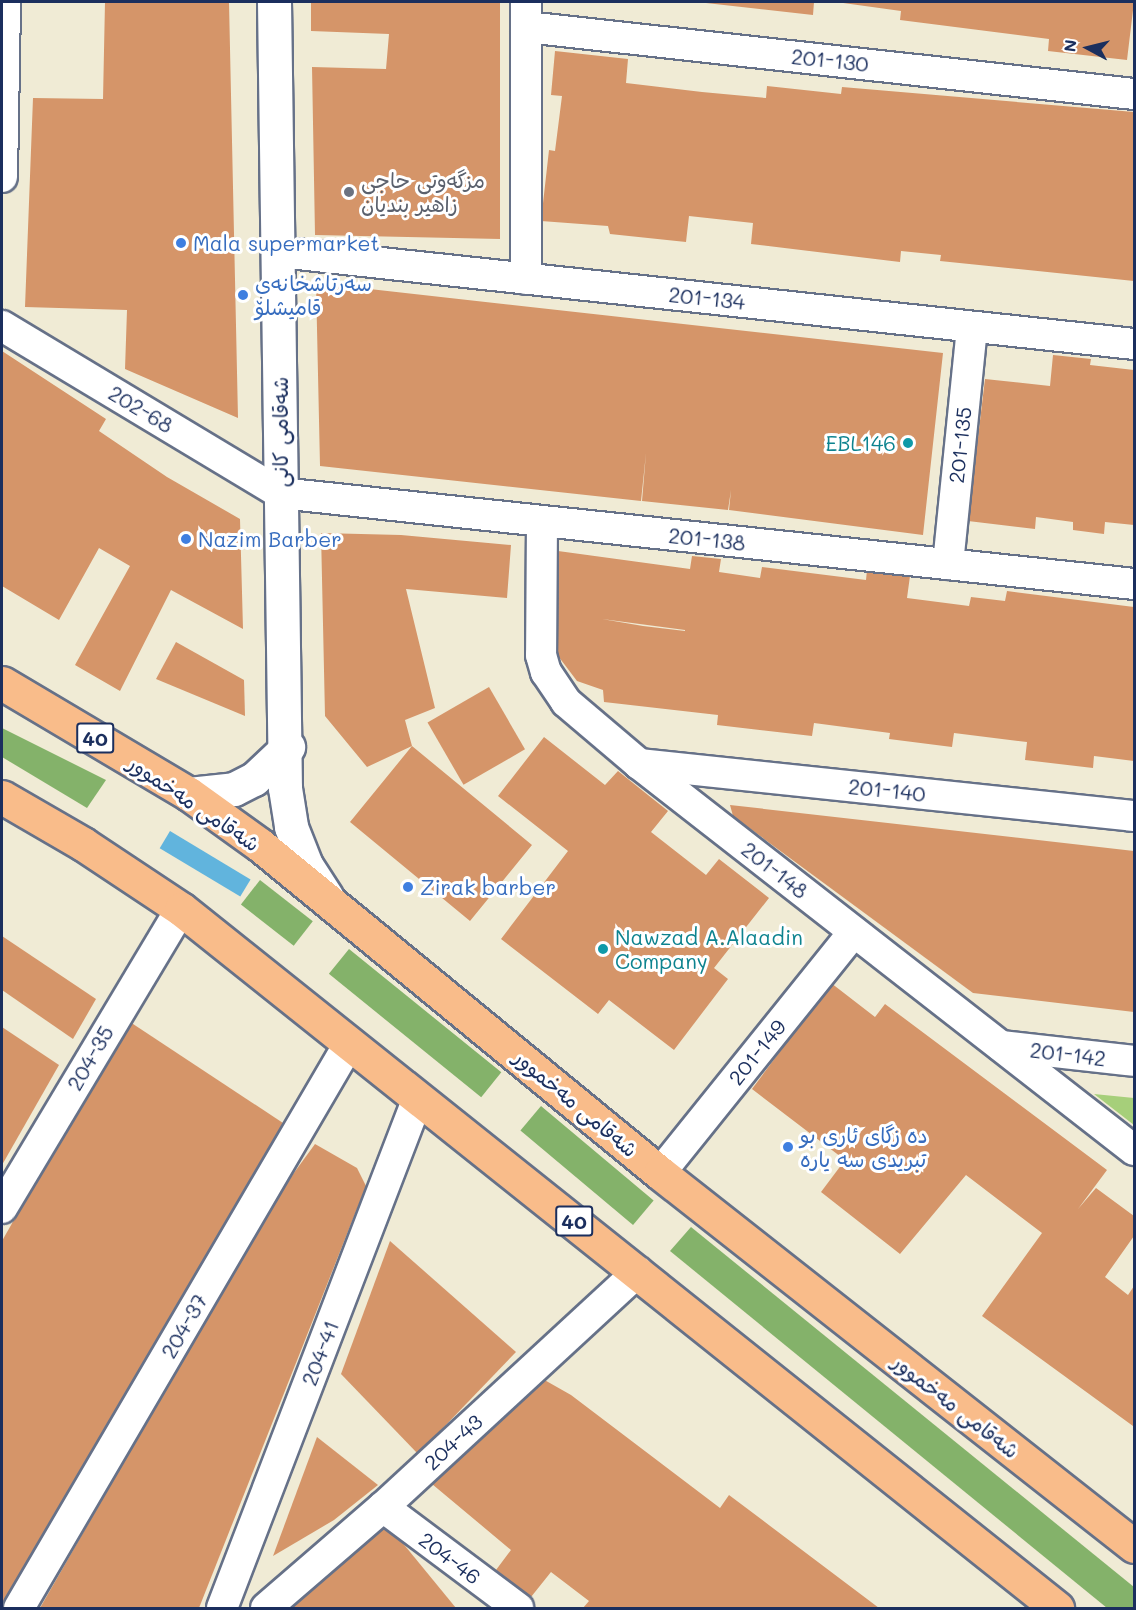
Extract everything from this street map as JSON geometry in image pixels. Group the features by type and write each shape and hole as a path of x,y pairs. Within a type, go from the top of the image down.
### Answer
{"highway":[{"name":"شەقامی مەخموور","path":"2,682 189,794 328,899 660,1173 1134,1546"},
{"name":"40","path":"2,797 83,844 181,909 1057,1608"}],"street":[{"path":"2,177 5,2"},
{"name":"شەقامی کانی","path":"274,2 279,252 280,493 288,747 285,788 291,827 306,865 328,899"},
{"path":"526,14 526,279"},
{"name":"201-130","path":"526,14 1134,94"},
{"name":"201-134","path":"279,252 1134,344"},
{"name":"202-68","path":"2,326 280,493"},
{"name":"201-135","path":"948,564 972,327"},
{"name":"201-138","path":"280,493 1134,584"},
{"name":"201-148","path":"542,521 539,638 546,672 566,702 639,764 1134,1150"},
{"path":"189,794 234,789 254,779 288,747"},
{"name":"201-140","path":"639,764 1134,816"},
{"name":"204-35","path":"2,1208 181,909"},
{"name":"201-149","path":"660,1173 854,932"},
{"name":"204-37","path":"19,1608 349,1044"},
{"name":"201-142","path":"1001,1046 1134,1061"},
{"name":"204-41","path":"222,1608 418,1098"},
{"name":"204-43","path":"266,1608 383,1507 638,1272"},
{"name":"204-46","path":"383,1507 518,1608"}],"green space":[{"path":"2,728 106,780 87,808 2,757"},
{"path":"260,880 313,921 294,946 241,904"},
{"path":"349,949 501,1072 481,1097 329,974"},
{"path":"1094,1094 1134,1098 1134,1125"},
{"path":"541,1106 654,1200 633,1225 520,1131"},
{"path":"691,1227 1134,1587 1134,1608 1107,1608 670,1251"}],"water":[{"path":"170,831 251,879 240,897 160,848"}],"building":[{"path":"105,2 229,2 238,418 125,369 127,310 25,307 33,98 103,99"},
{"path":"311,2 500,2 500,239 315,235 312,67 386,69 389,34 311,31"},
{"path":"697,2 814,2 813,15"},
{"path":"836,2 1134,2 1127,60 1048,51 1049,39 900,20 901,11"},
{"path":"555,51 628,59 626,83 702,92 766,98 767,86 841,94 842,87 1134,112 1134,281 940,261 941,255 901,251 900,262 751,244 753,223 689,216 686,242 610,234 608,226 541,221 549,150 555,151 562,96 551,95"},
{"path":"316,283 943,353 923,535 729,510 731,490 728,510 642,501 646,453 641,501 320,466"},
{"path":"2,351 106,419 99,431 167,477 240,519 243,629 171,590 120,691 75,665 130,566 99,548 59,620 2,586"},
{"path":"1053,355 1091,359 1090,365 1134,370 1134,525 1105,522 1104,534 1073,530 1073,522 1036,517 1035,529 968,521 985,379 1050,386"},
{"path":"321,533 401,535 511,545 507,598 406,589 435,708 405,720 412,746 367,767 325,716"},
{"path":"558,551 690,569 692,556 721,559 719,572 760,578 762,567 866,580 867,570 910,576 907,598 969,606 971,597 1005,601 1007,591 1134,607 1134,761 1094,756 1093,768 1025,760 1027,742 954,733 952,747 889,739 890,733 814,723 812,736 717,725 718,715 604,702 603,690 577,681 546,640","holes":["602,619 685,630 643,626"]},
{"path":"176,642 244,680 245,716 156,679"},
{"path":"489,687 525,749 464,785 428,722"},
{"path":"544,737 605,785 618,771 668,811 651,832 706,875 719,859 769,898 714,968 728,979 674,1050 609,1000 598,1014 501,939 568,851 498,796"},
{"path":"412,746 532,845 470,921 350,822"},
{"path":"730,805 1134,851 1134,1012 973,993 733,816"},
{"path":"2,936 96,999 73,1039 2,990"},
{"path":"831,983 875,1017 885,1004 1107,1170 1078,1209 1096,1188 1134,1216 1134,1236 1105,1277 1128,1295 1134,1286 1133,1426 982,1316 1042,1233 966,1175 900,1254 821,1192 845,1160 752,1089"},
{"path":"127,1020 283,1123 2,1605 2,1241"},
{"path":"2,1027 59,1065 2,1165"},
{"path":"315,1144 357,1168 366,1186 199,1608 40,1608 272,1203"},
{"path":"390,1241 516,1352 418,1454 341,1374"},
{"path":"541,1378 571,1395 720,1508 729,1495 879,1608 583,1608 589,1601 551,1572 531,1597 496,1570 511,1550 426,1479 477,1433 482,1438"},
{"path":"317,1437 378,1485 334,1520 273,1556"},
{"path":"383,1519 456,1608 277,1608"}],"place":[{"name":"مزگەوتی حاجی زاهیر بندیان","path":"349,192"},
{"name":"Mala supermarket","path":"181,243"},
{"name":"سەرتاشخانەی قامیشلۆ","path":"243,295"},
{"name":"EBL146","path":"908,443"},
{"name":"Nazim Barber","path":"186,539"},
{"name":"Zirak barber","path":"408,887"},
{"name":"Nawzad A.Alaadin Company","path":"603,949"},
{"name":"ده زگاى ئاری بو تبریدی سە یارە","path":"788,1147"}]}
